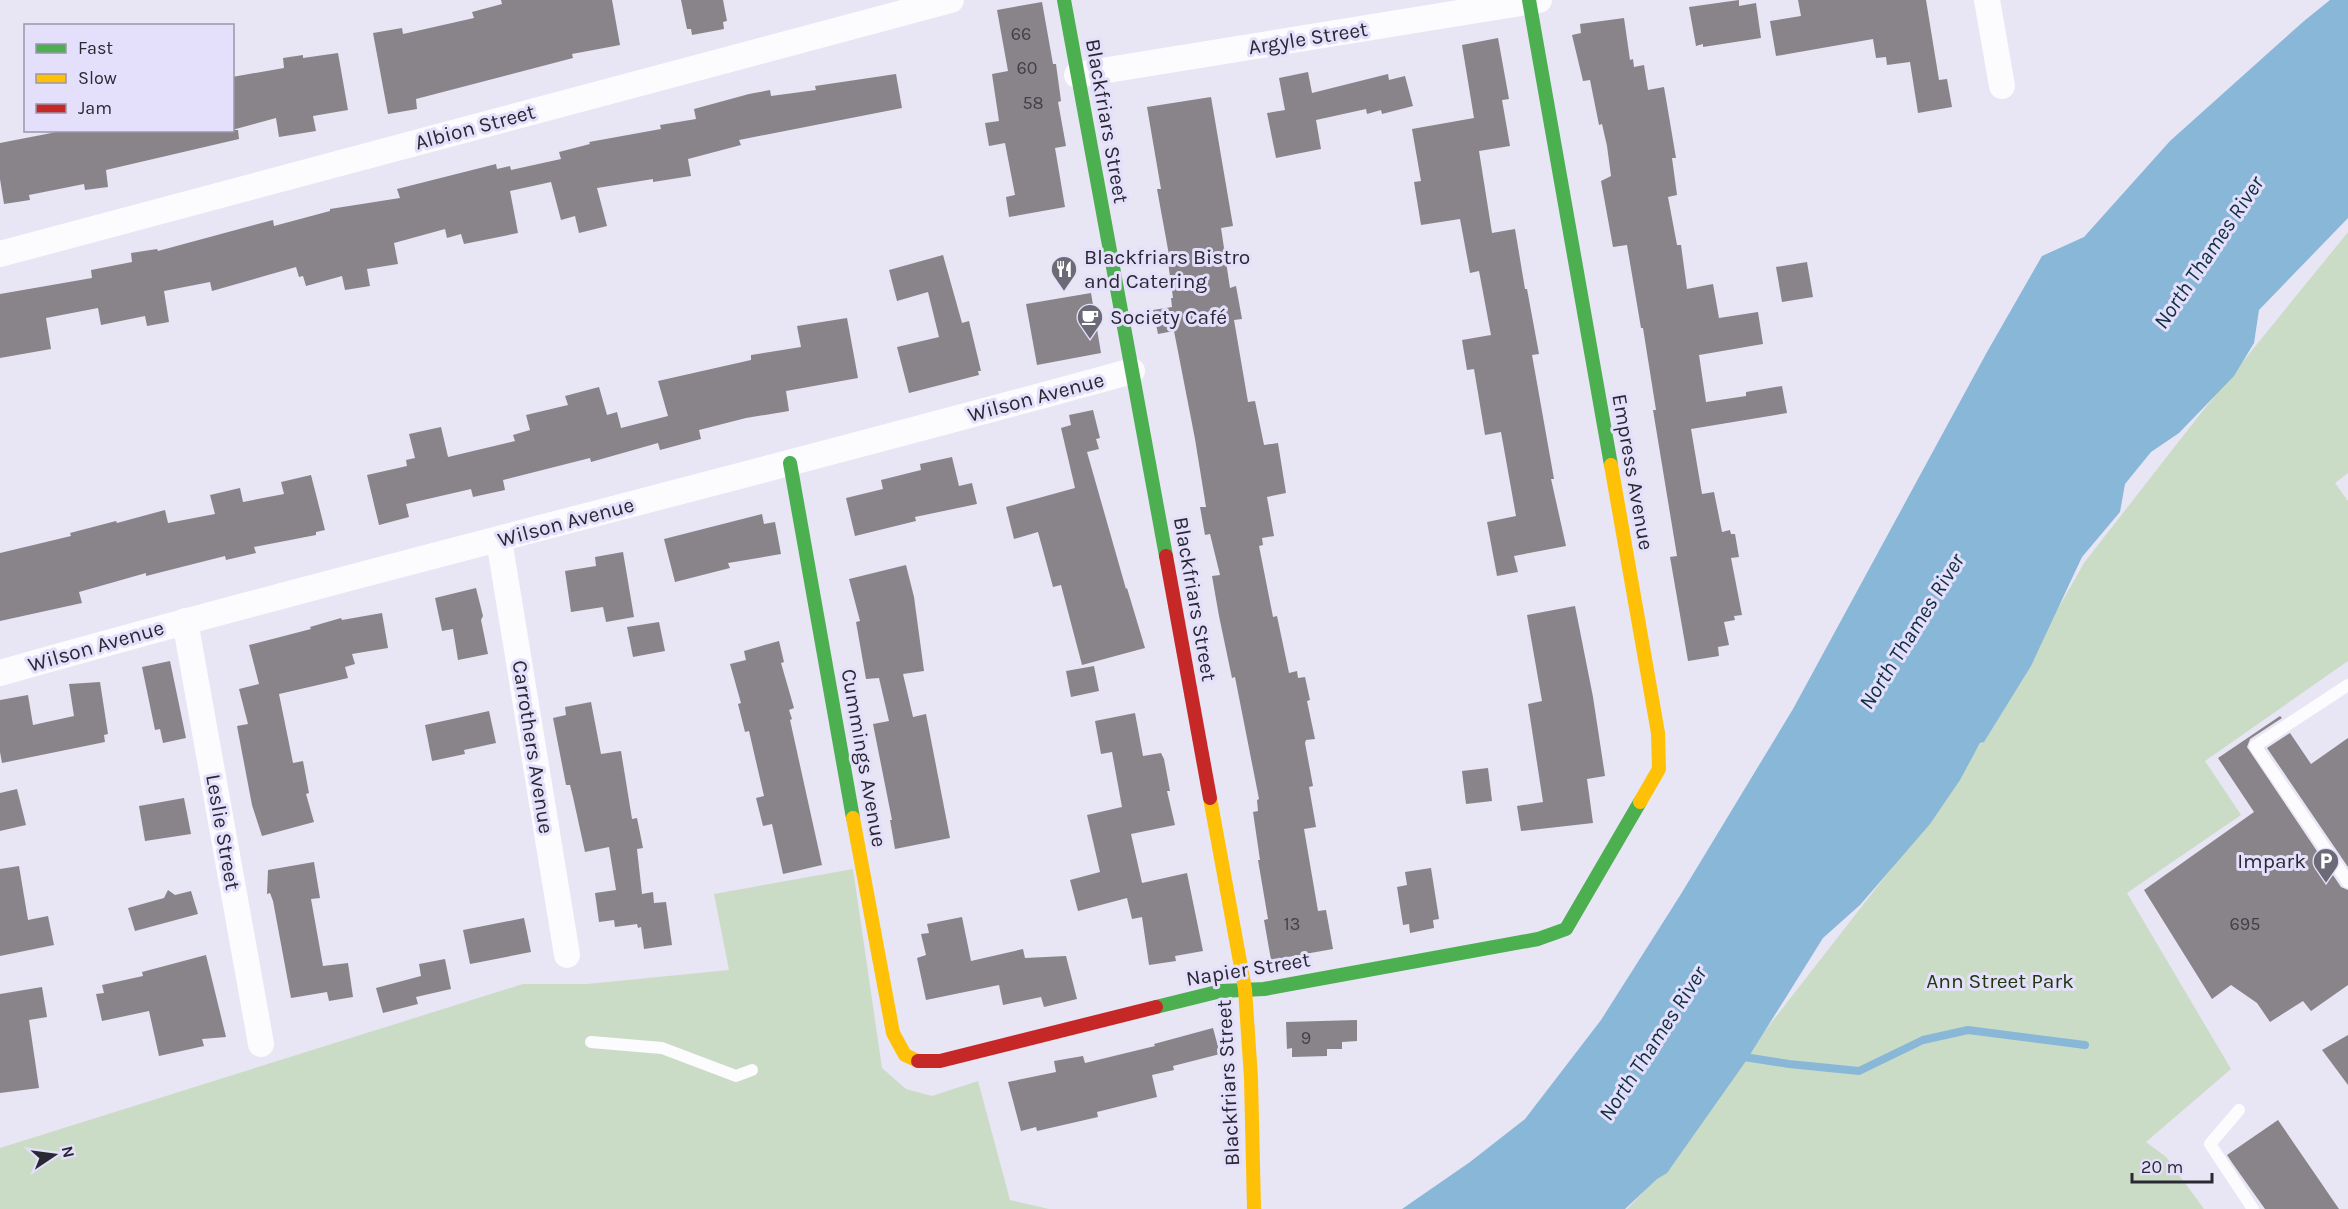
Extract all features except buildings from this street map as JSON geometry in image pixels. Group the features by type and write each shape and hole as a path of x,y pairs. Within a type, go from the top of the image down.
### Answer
{"street":[{"name":"Albion Street","path":"0,254 951,0"},
{"name":"Blackfriars Street","path":"1064,0 1245,989 1251,1078 1254,1209"},
{"path":"1987,0 2002,86"},
{"name":"Argyle Street","path":"1077,75 1532,1"},
{"name":"Empress Avenue","path":"1532,1 1658,733 1659,769 1566,929"},
{"name":"Wilson Avenue","path":"0,673 185,621 499,540 1132,371"},
{"name":"Cummings Avenue","path":"790,463 891,1022 895,1041 905,1056"},
{"name":"Carrothers Avenue","path":"499,540 567,955"},
{"name":"Leslie Street","path":"185,621 261,1044"},
{"name":"Napier Street","path":"905,1056 923,1062 940,1061 1221,991 1264,989 1538,939 1566,929"}],"lane":[{"path":"2348,685 2255,746 2348,882"},
{"path":"591,1042 662,1048 736,1076 752,1070"},
{"path":"2239,1110 2210,1144 2253,1209"}],"green space":[{"name":"Ann Street Park","path":"2348,232 2348,473 2335,483 2348,501 2348,661 2205,761 2241,815 2127,893 2231,1069 2146,1142 2166,1157 2204,1209 1627,1209 1726,1089 1764,1032 1933,815 1979,746 2084,563 2197,418"},
{"path":"853,869 882,1068 906,1089 932,1096 978,1081 1010,1200 1049,1209 0,1209 0,1148 523,984 587,984 729,970 714,894"}],"water":[{"name":"North Thames River","path":"2330,0 2348,0 2348,218 2259,310 2254,343 2234,376 2179,433 2151,452 2125,484 2120,512 2082,557 2031,666 1984,742 1980,743 1960,780 1930,824 1860,905 1823,938 1746,1061 1667,1173 1657,1179 1625,1209 1402,1209 1470,1162 1525,1119 1601,1020 1681,894 1793,709 1987,352 2042,256 2084,237 2170,141"}],"waterway":[{"path":"1738,1056 1859,1071 1923,1040 1968,1030 2085,1045"}],"traffic: fast":[{"path":"1064,0 1166,556"},
{"path":"1529,0 1611,465"},
{"path":"790,463 853,818"},
{"path":"1156,1007 1221,991 1264,989 1538,939 1566,929 1640,802"}],"traffic: slow":[{"path":"1611,465 1658,733 1659,769 1640,802"},
{"path":"1210,798 1245,989 1251,1078 1254,1209"},
{"path":"853,818 893,1033 905,1055 918,1061"}],"traffic: jam":[{"path":"1166,556 1210,798"},
{"path":"918,1061 940,1061 1156,1007"}],"place":[{"name":"Blackfriars Bistro and Catering","path":"1064,292"},
{"name":"Society Café","path":"1090,340"},
{"name":"Impark","path":"2326,884"}]}
